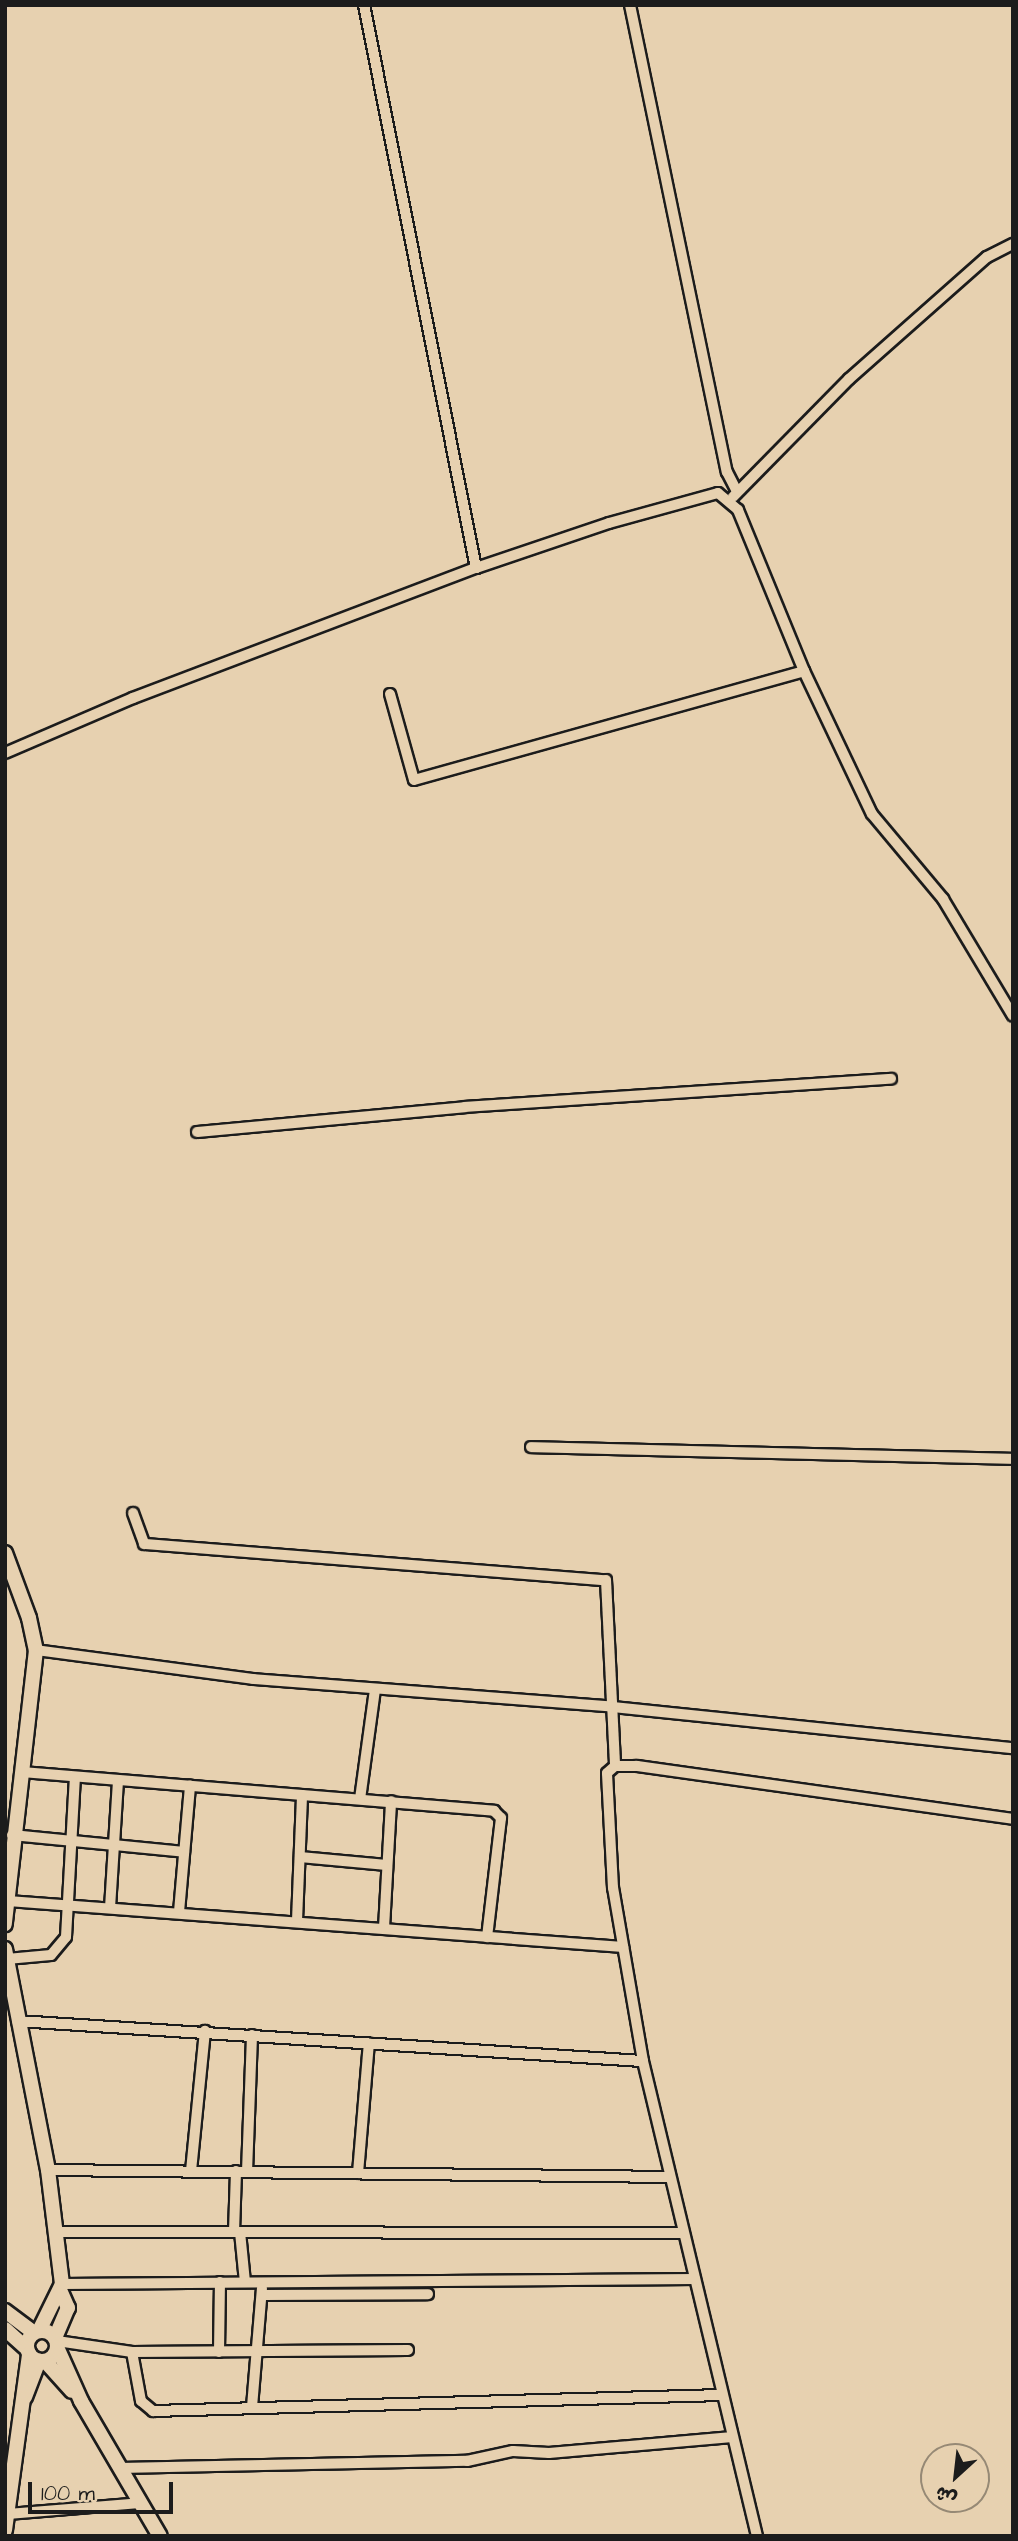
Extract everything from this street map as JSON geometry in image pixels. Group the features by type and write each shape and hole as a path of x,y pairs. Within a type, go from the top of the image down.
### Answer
{"street":[{"path":"363,5 476,568"},
{"path":"630,5 733,497 804,671 872,814 943,899 1013,1016"},
{"path":"733,497 849,379 987,257 1013,244"},
{"path":"5,753 133,698 476,568 706,495 718,493 733,497"},
{"path":"390,694 414,780 804,671"},
{"path":"197,1132 465,1107 891,1079"},
{"path":"531,1447 1013,1459"},
{"path":"132,1513 144,1544 606,1580 615,1766 606,1777 606,1805 623,1947 643,2061 757,2536"},
{"path":"5,1553 29,1618 36,1650 12,1835 5,1924"},
{"path":"36,1650 375,1690 613,1707 1013,1748"},
{"path":"360,1799 375,1690"},
{"path":"615,1766 725,1777 1013,1819"},
{"path":"22,1772 391,1801 499,1814 488,1937"},
{"path":"35,2356 56,2342 68,2308 61,2288 57,2232 48,2171 16,2021 6,1954 51,1955 66,1937 75,1778"},
{"path":"110,1908 118,1780"},
{"path":"179,1912 190,1785"},
{"path":"297,1922 302,1795"},
{"path":"384,1928 391,1801"},
{"path":"12,1835 184,1852"},
{"path":"300,1857 387,1865"},
{"path":"7,1891 66,1905 623,1947"},
{"path":"16,2021 643,2061"},
{"path":"191,2171 205,2031"},
{"path":"245,2282 237,2232 252,2035"},
{"path":"358,2173 369,2043"},
{"path":"48,2171 670,2177"},
{"path":"57,2232 683,2233"},
{"path":"61,2288 263,2281 695,2279"},
{"path":"252,2407 263,2281"},
{"path":"219,2351 220,2282"},
{"path":"5,2530 23,2402 35,2356 37,2332 61,2288"},
{"path":"262,2295 428,2294"},
{"path":"5,2311 56,2342 131,2352 408,2350"},
{"path":"5,2329 81,2401"},
{"path":"56,2342 81,2401 160,2536"},
{"path":"131,2352 141,2400 148,2409 722,2395"},
{"path":"120,2468 467,2461 500,2452 549,2453 732,2437"},
{"path":"7,2514 141,2502"}]}
